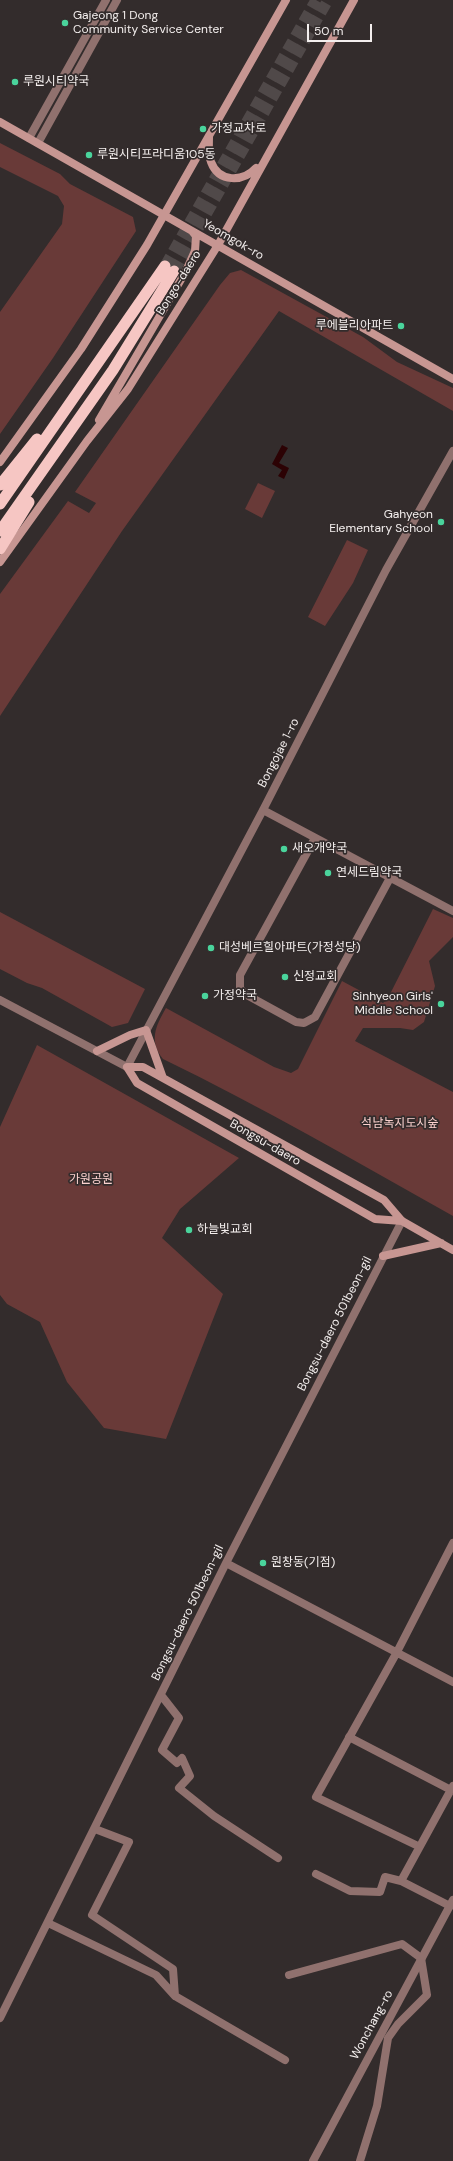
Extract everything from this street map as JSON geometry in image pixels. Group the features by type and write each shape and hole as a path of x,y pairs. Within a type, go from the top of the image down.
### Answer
{"highway":[{"name":"Bongo-daero","path":"0,504 90,376 170,268 113,370 0,531"},
{"path":"0,549 38,486 113,370"},
{"path":"0,484 90,376"}],"main road":[{"path":"0,462 81,350 164,214 286,0"},
{"name":"Bongo-daero","path":"0,562 87,442 128,389 218,245 263,161 354,0"},
{"name":"Yeomgok-ro","path":"0,122 453,379"},
{"path":"208,136 211,164 216,170 224,175 233,179 241,179 249,175 263,161"},
{"path":"87,442 119,383 186,271 195,251 196,236 190,229"},
{"path":"97,1051 130,1035 146,1030 163,1078"},
{"name":"Bongsu-daero","path":"402,1221 375,1219 137,1083 127,1067 144,1066 163,1078 384,1200 402,1221 453,1250"},
{"path":"383,1256 441,1243"}],"street":[{"path":"29,138 106,0"},
{"path":"38,143 117,0"},
{"path":"38,120 41,126 48,125"},
{"name":"Bongojae 1-ro","path":"127,1067 263,810 386,570 453,451"},
{"path":"263,810 453,911"},
{"path":"315,838 240,975 240,988 246,994 296,1022 304,1023 315,1017 390,878"},
{"name":"Bongsu-daero","path":"0,1000 127,1067"},
{"name":"Bongsu-daero 501beon-gil","path":"0,2018 226,1563 402,1221"},
{"path":"418,1846 316,1797 397,1652 453,1543"},
{"path":"226,1563 453,1682"},
{"path":"161,1695 179,1718 162,1750 176,1763 182,1758 190,1776 179,1788 214,1816 278,1858"},
{"path":"350,1737 452,1788 418,1846 401,1881"},
{"path":"95,1829 129,1842 92,1915 173,1969 175,1996"},
{"path":"316,1874 350,1891 380,1892 385,1877 401,1881 451,1903"},
{"name":"Wonchang-ro","path":"313,2161 451,1903"},
{"path":"48,1923 156,1975 175,1996 285,2060"},
{"path":"289,1975 402,1944 421,1958 427,1995 398,2024 388,2038 377,2106 360,2161"}],"green space":[{"path":"0,143 60,174 70,184 133,217 136,231 53,358 0,434 0,312 62,224 64,206 58,196 0,167"},
{"path":"241,270 363,337 397,362 453,388 453,411 279,311 122,531 0,716 0,594 68,501 89,513 96,503 75,492 220,285 230,273"},
{"path":"258,483 275,491 262,518 245,509"},
{"path":"347,540 368,550 353,583 325,626 308,617"},
{"name":"석남녹지도시숲","path":"433,909 453,918 453,937 429,961 435,986 424,1022 413,1030 400,1028 363,1028 355,1041 453,1092 453,1216 273,1116 163,1059 159,1052 156,1046 155,1034 159,1021 166,1008 274,1067 291,1073 298,1069 342,981 383,1003 388,998"},
{"path":"0,912 145,989 128,1023 112,1027 42,988 27,983 0,969"},
{"name":"가원공원","path":"37,1045 239,1158 180,1209 162,1238 223,1294 166,1439 104,1428 67,1382 40,1322 7,1304 0,1295 0,1127"}],"shaded area":[{"path":"282,445 288,448 279,463 289,468 284,479 278,476 282,470 272,464"}],"tunnel":[{"path":"165,266 316,0"},
{"path":"174,271 328,0"}],"place":[{"name":"Gajeong 1 Dong Community Service Center","path":"65,23"},
{"name":"루원시티약국","path":"15,82"},
{"name":"가정교차로","path":"203,129"},
{"name":"루원시티프라디움105동","path":"89,155"},
{"name":"루에블리아파트","path":"401,326"},
{"name":"Gahyeon Elementary School","path":"441,522"},
{"name":"새오개약국","path":"284,849"},
{"name":"연세드림약국","path":"328,873"},
{"name":"대성베르힐아파트(가정성당)","path":"211,948"},
{"name":"신정교회","path":"285,977"},
{"name":"가정약국","path":"205,996"},
{"name":"Sinhyeon Girls' Middle School","path":"441,1004"},
{"name":"하늘빛교회","path":"189,1230"},
{"name":"원창동(기점)","path":"263,1563"}]}
